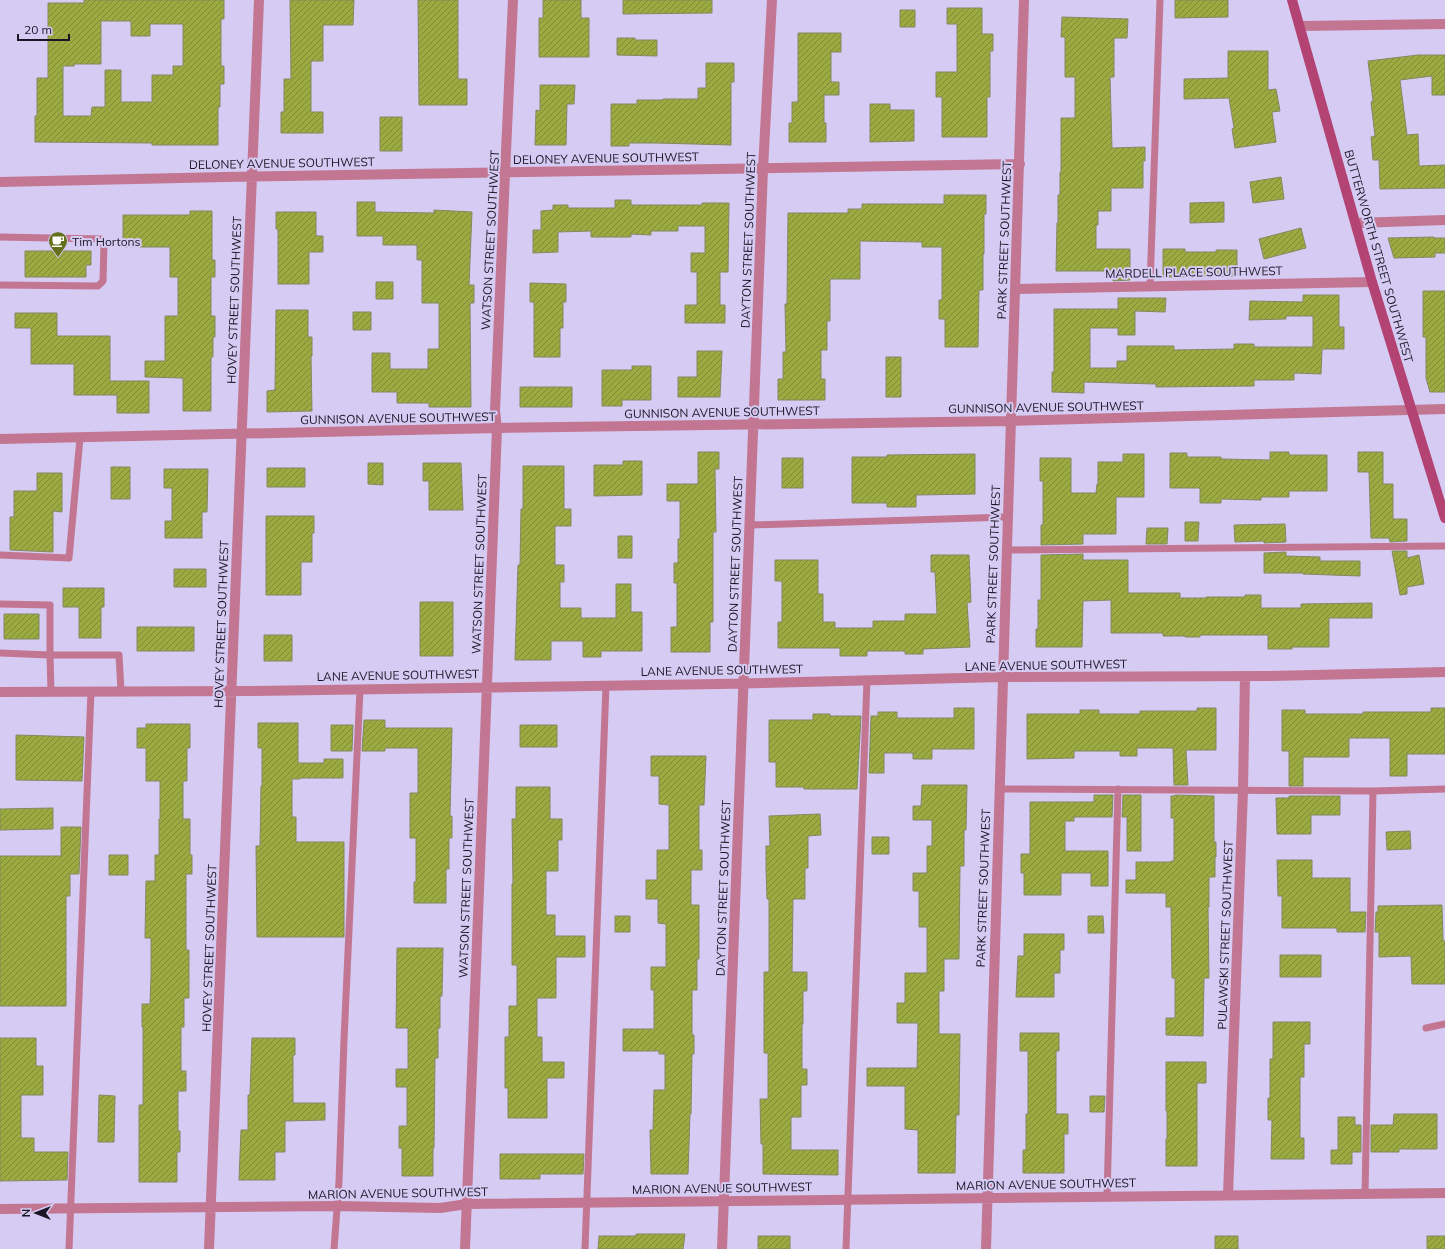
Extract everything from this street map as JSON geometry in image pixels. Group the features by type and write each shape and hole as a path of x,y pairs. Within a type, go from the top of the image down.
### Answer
{"street":[{"name":"HOVEY STREET SOUTHWEST","path":"209,1249 259,0"},
{"name":"WATSON STREET SOUTHWEST","path":"465,1249 488,687 497,428 495,411 513,0"},
{"name":"DAYTON STREET SOUTHWEST","path":"722,1249 764,169 772,0"},
{"name":"PARK STREET SOUTHWEST","path":"986,1249 1002,677 1016,288 1024,0"},
{"name":"BUTTERWORTH STREET SOUTHWEST","path":"1292,0 1372,282 1445,518"},
{"path":"1300,26 1445,24"},
{"name":"DELONEY AVENUE SOUTHWEST","path":"0,182 1020,164"},
{"path":"1356,223 1445,220"},
{"name":"MARDELL PLACE SOUTHWEST","path":"1016,288 1372,282"},
{"name":"GUNNISON AVENUE SOUTHWEST","path":"0,439 242,435 497,428 1011,421 1445,409"},
{"name":"LANE AVENUE SOUTHWEST","path":"0,692 232,692 1002,677 1245,676 1445,672"},
{"name":"PULAWSKI STREET SOUTHWEST","path":"1228,1195 1243,790 1245,676"},
{"name":"MARION AVENUE SOUTHWEST","path":"0,1209 337,1206 440,1208 467,1204 586,1202 1445,1193"}],"lane":[{"path":"1150,286 1160,0"},
{"path":"0,237 101,239 104,243 102,281 98,286 0,285"},
{"path":"0,555 69,558 80,438"},
{"path":"750,525 1008,517"},
{"path":"1006,550 1445,546"},
{"path":"3,604 50,605 52,692"},
{"path":"0,653 119,655 121,692"},
{"path":"846,1249 867,680"},
{"path":"585,1249 606,685"},
{"path":"334,1249 360,689"},
{"path":"69,1249 91,692"},
{"path":"999,789 1372,791 1445,789"},
{"path":"1107,1197 1118,789"},
{"path":"1365,1194 1372,791"},
{"path":"1426,1028 1445,1024"}],"building":[{"path":"84,0 224,0 224,19 221,19 221,66 224,66 224,84 220,84 220,107 218,107 218,145 35,142 37,78 48,78 48,3 84,3","holes":["101,21 131,21 131,36 150,36 150,24 183,24 183,66 173,66 173,75 152,75 152,102 121,102 121,70 105,70 105,107 92,107 91,116 63,116 63,66 74,66 74,64 101,64"]},
{"path":"290,0 354,0 353,25 323,25 323,61 311,61 311,112 323,112 323,133 281,133 281,112 284,112 284,79 291,79"},
{"path":"418,0 458,0 458,79 467,79 467,105 419,105"},
{"path":"543,0 581,0 581,18 589,18 589,57 539,57 539,18 543,18"},
{"path":"623,0 712,0 712,13 623,14"},
{"path":"1175,0 1228,0 1228,17 1175,18"},
{"path":"947,8 982,8 982,34 993,34 993,51 990,51 990,97 987,97 987,137 942,137 942,97 936,97 936,72 957,72 957,24 947,24"},
{"path":"900,10 915,10 915,27 900,27"},
{"path":"1062,17 1128,19 1127,38 1114,38 1114,77 1110,77 1112,148 1145,147 1145,161 1143,161 1143,188 1111,188 1111,211 1098,211 1098,225 1096,225 1096,249 1130,249 1130,280 1113,281 1113,271 1056,271 1058,195 1060,195 1061,172 1061,118 1075,118 1075,77 1065,77 1065,37 1061,37"},
{"path":"798,33 841,33 841,52 831,52 831,82 839,82 839,95 824,95 826,142 789,142 789,123 792,123 792,102 798,102"},
{"path":"617,38 657,40 657,56 617,55"},
{"path":"1228,51 1268,51 1268,90 1276,89 1280,111 1272,112 1276,142 1235,148 1232,129 1234,128 1229,98 1184,99 1184,79 1228,78"},
{"path":"1418,55 1445,55 1445,95 1432,95 1432,76 1400,80 1407,135 1418,134 1419,166 1445,165 1445,188 1380,189 1379,160 1373,160 1371,137 1375,136 1371,102 1373,101 1368,61"},
{"path":"706,63 734,63 734,82 731,82 731,145 629,143 629,146 611,146 611,104 637,104 637,100 698,99 698,88 706,88"},
{"path":"540,85 575,85 574,104 567,104 566,145 535,145 536,110 540,111"},
{"path":"870,104 890,104 890,110 914,110 914,141 870,142"},
{"path":"380,117 402,117 402,151 380,151"},
{"path":"1281,177 1284,199 1253,203 1250,182"},
{"path":"944,195 986,195 986,214 984,214 983,290 979,290 978,347 945,347 945,319 939,319 939,300 942,300 942,247 922,247 922,242 860,241 860,279 830,279 830,321 827,321 827,350 821,350 821,379 825,379 825,400 778,400 778,379 783,379 783,352 786,352 785,304 787,304 788,213 848,213 848,209 862,209 862,204 944,204"},
{"path":"615,200 631,200 631,205 702,205 702,203 729,203 728,272 720,272 720,305 725,305 725,323 685,323 685,305 697,305 697,272 691,272 691,253 705,253 705,226 678,226 678,231 651,231 651,235 631,234 631,237 591,237 591,231 558,232 558,252 533,253 533,230 541,230 541,211 553,210 553,205 568,205 568,208 615,208"},
{"path":"357,202 375,202 375,212 434,213 434,210 472,212 469,285 474,285 474,303 470,303 471,407 429,407 429,403 397,403 397,392 372,392 372,353 390,353 390,369 428,369 428,349 439,349 439,303 422,303 422,260 417,260 417,245 383,245 383,236 357,236"},
{"path":"1224,202 1224,222 1190,223 1190,203"},
{"path":"190,211 212,211 212,260 215,260 215,277 211,277 211,316 215,316 215,337 213,337 213,357 211,357 211,411 183,411 183,378 145,377 145,361 165,361 165,316 178,316 178,277 170,277 170,247 123,247 123,215 190,215"},
{"path":"276,212 316,212 316,236 323,236 323,252 309,252 309,284 278,284 278,229 276,229"},
{"path":"1301,228 1306,248 1264,259 1259,239"},
{"path":"1388,238 1445,238 1445,253 1435,253 1435,257 1394,258"},
{"path":"1163,249 1185,249 1185,252 1237,250 1237,276 1163,277"},
{"name":"Tim Hortons","path":"25,251 91,251 91,265 86,265 86,277 25,277"},
{"path":"376,282 393,282 393,299 376,299"},
{"path":"530,283 566,284 566,302 563,302 563,328 560,328 560,357 534,357 534,302 530,302"},
{"path":"1423,291 1445,291 1445,392 1430,392 1426,378 1426,337 1423,337"},
{"path":"1303,295 1339,295 1339,327 1344,327 1344,349 1322,349 1321,374 1294,373 1294,380 1254,380 1254,386 1156,387 1156,384 1084,382 1084,393 1052,392 1052,372 1054,372 1054,309 1118,309 1118,298 1166,298 1165,312 1135,311 1135,335 1118,335 1118,328 1090,328 1090,368 1117,368 1117,361 1127,361 1127,346 1174,346 1174,350 1234,349 1234,344 1254,344 1254,347 1313,347 1313,316 1286,316 1286,319 1249,320 1250,301 1303,302"},
{"path":"276,310 308,310 308,337 312,337 312,411 267,412 267,391 275,390"},
{"path":"353,312 371,312 371,330 353,330"},
{"path":"15,313 57,313 57,336 110,336 110,381 149,381 149,413 117,413 117,395 74,395 74,364 31,364 31,328 15,328"},
{"path":"697,351 722,351 720,397 678,397 678,377 697,377"},
{"path":"886,357 901,357 901,397 886,397"},
{"path":"632,366 651,366 651,400 622,400 622,406 602,406 602,370 632,370"},
{"path":"520,387 572,387 572,407 520,407"},
{"path":"698,452 719,452 719,469 715,469 716,532 713,532 713,622 710,622 710,652 671,652 671,627 677,627 677,583 674,583 674,563 678,563 678,539 680,539 680,501 667,501 667,484 698,484"},
{"path":"1270,452 1289,452 1289,455 1327,455 1327,491 1289,491 1289,497 1261,497 1261,500 1221,499 1221,503 1200,503 1200,488 1170,488 1170,453 1187,453 1187,457 1221,457 1221,459 1270,460"},
{"path":"1358,452 1383,452 1383,484 1393,484 1393,519 1407,519 1407,541 1390,542 1389,538 1371,538 1369,472 1358,472"},
{"path":"975,454 975,494 916,495 916,507 887,507 887,503 852,503 852,457"},
{"path":"1123,454 1144,454 1144,497 1116,497 1116,534 1083,534 1083,544 1041,545 1041,525 1043,525 1043,481 1040,481 1040,458 1071,458 1071,493 1096,493 1098,484 1098,462 1123,462"},
{"path":"782,458 803,458 803,488 782,488"},
{"path":"623,461 642,461 642,495 594,496 594,465 623,465"},
{"path":"368,463 383,463 383,485 368,484"},
{"path":"423,463 461,463 463,510 429,510 429,481 423,481"},
{"path":"523,466 564,466 564,509 571,509 571,526 555,526 555,565 564,565 564,582 560,582 560,608 581,608 581,618 616,618 616,584 631,584 631,612 642,612 642,651 601,651 601,657 583,657 583,641 551,641 551,660 515,660 518,565 520,565 521,509 523,509"},
{"path":"111,467 130,467 130,499 111,499"},
{"path":"267,468 305,468 305,487 267,487"},
{"path":"164,469 208,469 207,512 202,512 202,538 165,538 165,521 172,521 172,488 164,488"},
{"path":"37,473 62,473 62,512 53,511 53,552 10,550 10,517 14,517 14,491 37,491"},
{"path":"266,516 314,516 314,533 312,533 312,562 301,562 301,595 266,595"},
{"path":"1185,522 1199,522 1198,541 1185,541"},
{"path":"1285,524 1286,542 1235,542 1234,525"},
{"path":"1147,528 1168,528 1167,544 1146,544"},
{"path":"618,536 632,536 632,558 618,558"},
{"path":"1392,551 1407,551 1407,558 1419,555 1424,584 1407,587 1407,594 1400,595"},
{"path":"1286,552 1286,556 1320,557 1320,561 1360,561 1360,576 1303,573 1264,573 1264,553"},
{"path":"1083,554 1083,560 1128,560 1128,593 1180,593 1180,598 1245,597 1245,595 1261,595 1261,608 1301,608 1301,604 1372,603 1372,618 1329,618 1329,647 1292,647 1292,649 1268,649 1268,635 1200,635 1200,637 1185,637 1163,636 1163,633 1111,633 1111,600 1083,601 1082,647 1036,647 1036,629 1038,629 1038,600 1041,600 1041,555"},
{"path":"931,555 969,555 971,602 967,603 970,647 923,649 923,654 905,654 905,651 867,651 867,656 840,656 840,648 778,648 778,622 782,622 782,581 775,581 775,560 818,560 818,594 823,594 823,622 835,622 835,628 873,628 873,621 905,621 905,614 937,614 935,572 931,572"},
{"path":"174,569 206,569 206,587 174,587"},
{"path":"63,588 104,588 104,607 101,607 101,638 79,638 79,607 63,607"},
{"path":"420,602 453,602 453,656 420,656"},
{"path":"4,614 39,614 39,639 4,639"},
{"path":"137,627 194,627 194,651 137,651"},
{"path":"264,635 292,635 292,661 264,661"},
{"path":"954,708 974,708 974,749 932,749 932,759 913,759 913,753 884,753 884,773 869,773 871,716 878,716 878,712 897,712 897,718 954,718"},
{"path":"1197,708 1216,708 1216,750 1186,750 1188,785 1174,785 1173,748 1137,748 1137,756 1120,756 1120,751 1074,751 1074,758 1027,759 1027,714 1080,714 1080,710 1099,710 1099,714 1140,714 1140,711 1197,711"},
{"path":"1431,708 1445,708 1445,754 1407,754 1407,776 1390,776 1390,738 1349,738 1349,757 1303,757 1303,786 1289,786 1289,751 1282,751 1282,710 1305,710 1305,714 1363,714 1363,712 1431,712"},
{"path":"813,714 830,714 830,716 861,716 857,789 804,789 804,787 776,787 776,762 769,762 769,720 813,720"},
{"path":"364,720 385,720 385,728 452,728 450,816 452,816 452,838 449,838 449,869 446,869 446,903 414,903 414,882 416,882 416,838 410,838 410,793 418,793 418,748 385,748 385,751 362,751"},
{"path":"258,723 298,723 298,763 324,763 324,759 343,759 343,778 292,779 292,817 296,817 296,842 344,842 344,937 257,937 256,846 260,846 262,786 262,748 258,748"},
{"path":"146,724 190,724 190,748 187,748 187,781 183,781 183,819 190,819 190,855 192,855 192,874 186,874 186,950 189,950 189,998 184,998 184,1027 181,1027 181,1071 186,1071 186,1091 178,1091 178,1131 180,1131 180,1152 177,1152 177,1182 139,1182 139,1105 143,1105 142,1004 150,1004 151,977 151,938 145,938 146,881 155,881 155,855 159,855 160,819 160,781 146,781 146,748 137,748 137,728 146,728"},
{"path":"331,725 353,725 352,751 331,751"},
{"path":"520,725 557,725 557,747 520,747"},
{"path":"16,735 84,737 82,781 16,780"},
{"path":"651,756 706,756 704,805 699,805 699,850 702,850 702,870 691,870 691,905 699,905 699,959 697,959 697,990 692,990 692,1035 694,1035 694,1054 692,1054 688,1174 651,1174 650,1130 653,1130 654,1090 665,1090 665,1054 659,1054 659,1051 623,1051 623,1029 654,1029 654,990 651,990 651,967 666,967 666,924 658,923 658,899 646,899 646,880 657,880 657,850 669,850 669,805 659,804 659,776 651,776"},
{"path":"922,785 967,785 966,830 964,830 964,866 960,866 959,959 944,959 944,991 939,991 939,1034 960,1034 959,1115 956,1115 955,1173 918,1173 918,1130 905,1129 905,1086 867,1086 867,1068 917,1068 918,1023 897,1023 897,1003 905,1003 905,973 927,973 927,927 919,927 919,891 913,891 913,873 927,873 927,846 932,846 932,820 913,820 913,806 921,806"},
{"path":"516,787 550,787 550,819 562,819 562,840 558,840 558,871 546,871 546,915 555,915 555,936 585,936 585,957 556,957 556,998 537,998 537,1037 542,1037 542,1062 564,1062 564,1078 547,1078 547,1118 508,1118 508,1088 505,1088 505,1037 509,1037 509,1006 517,1006 517,965 512,965 512,819 516,819"},
{"path":"1094,795 1113,795 1112,817 1074,817 1074,821 1065,821 1065,851 1108,851 1108,886 1091,886 1091,873 1061,873 1061,895 1024,895 1024,873 1021,873 1021,854 1030,854 1030,802 1094,802"},
{"path":"1123,795 1141,795 1141,851 1127,851 1127,817 1122,817"},
{"path":"1171,796 1214,796 1214,842 1216,842 1216,857 1215,877 1209,877 1209,978 1204,978 1203,1036 1166,1035 1166,1018 1175,1018 1175,978 1172,978 1171,907 1166,907 1166,893 1126,893 1126,880 1136,880 1136,862 1174,861 1174,818 1171,818"},
{"path":"1289,796 1340,796 1340,815 1311,815 1311,834 1277,834 1276,798 1289,798"},
{"path":"53,808 53,829 0,830 0,809"},
{"path":"820,814 821,835 808,836 808,868 805,868 805,899 793,899 792,972 807,972 807,991 803,991 802,1069 807,1069 807,1085 801,1085 801,1117 791,1117 791,1150 838,1150 838,1175 763,1174 760,1099 768,1099 768,1053 764,1053 764,972 769,972 769,899 767,899 766,846 770,846 769,816"},
{"path":"61,827 81,827 79,874 70,874 70,896 66,896 66,1006 0,1006 0,856 61,856"},
{"path":"1410,831 1411,849 1387,850 1386,832"},
{"path":"872,837 889,837 889,854 872,854"},
{"path":"109,855 128,855 128,875 109,875"},
{"path":"1277,860 1312,860 1312,878 1350,878 1350,912 1366,912 1365,932 1337,932 1337,928 1282,928 1282,896 1278,896"},
{"path":"1442,905 1443,941 1445,941 1445,984 1412,984 1411,956 1379,957 1379,932 1375,932 1376,912 1378,912 1378,906"},
{"path":"615,916 630,916 630,932 615,932"},
{"path":"1088,916 1103,916 1104,933 1088,933"},
{"path":"1024,934 1064,934 1064,950 1060,950 1060,973 1054,973 1054,997 1016,997 1018,956 1024,956"},
{"path":"397,948 443,948 440,1028 438,1028 438,1058 435,1058 433,1176 402,1176 402,1148 399,1148 399,1126 407,1126 407,1087 396,1087 396,1069 408,1069 408,1028 396,1028"},
{"path":"1280,955 1321,955 1321,977 1280,977"},
{"path":"1273,1022 1310,1022 1310,1044 1304,1044 1304,1077 1300,1077 1300,1138 1304,1138 1304,1159 1271,1159 1272,1120 1268,1120 1268,1098 1270,1098 1270,1059 1273,1059"},
{"path":"1020,1033 1059,1033 1059,1051 1056,1051 1056,1114 1068,1114 1068,1134 1064,1134 1064,1173 1023,1173 1023,1150 1026,1150 1026,1114 1028,1114 1028,1051 1020,1051"},
{"path":"0,1038 36,1038 36,1066 43,1066 43,1095 21,1095 21,1138 34,1138 34,1152 68,1152 67,1180 0,1181"},
{"path":"252,1038 295,1038 295,1055 293,1055 293,1103 325,1103 325,1120 285,1121 285,1152 275,1152 275,1180 239,1180 241,1130 248,1130 248,1095 250,1095"},
{"path":"1166,1062 1206,1062 1206,1083 1197,1083 1197,1166 1166,1166"},
{"path":"99,1095 115,1096 114,1142 98,1142"},
{"path":"1090,1096 1105,1096 1104,1112 1090,1112"},
{"path":"1394,1114 1437,1114 1437,1149 1399,1149 1399,1152 1371,1152 1371,1125 1393,1125"},
{"path":"1338,1117 1355,1117 1355,1125 1361,1125 1361,1152 1352,1152 1352,1164 1331,1164 1331,1150 1338,1150"},
{"path":"500,1154 584,1154 583,1174 540,1174 540,1179 500,1179"},
{"path":"636,1234 685,1234 683,1249 598,1249 599,1236 636,1236"},
{"path":"758,1236 790,1236 790,1249 758,1249"},
{"path":"1215,1236 1238,1236 1238,1249 1215,1249"},
{"path":"1427,1236 1445,1236 1445,1249 1427,1249"}],"place":[{"name":"Tim Hortons","path":"58,258"}]}
